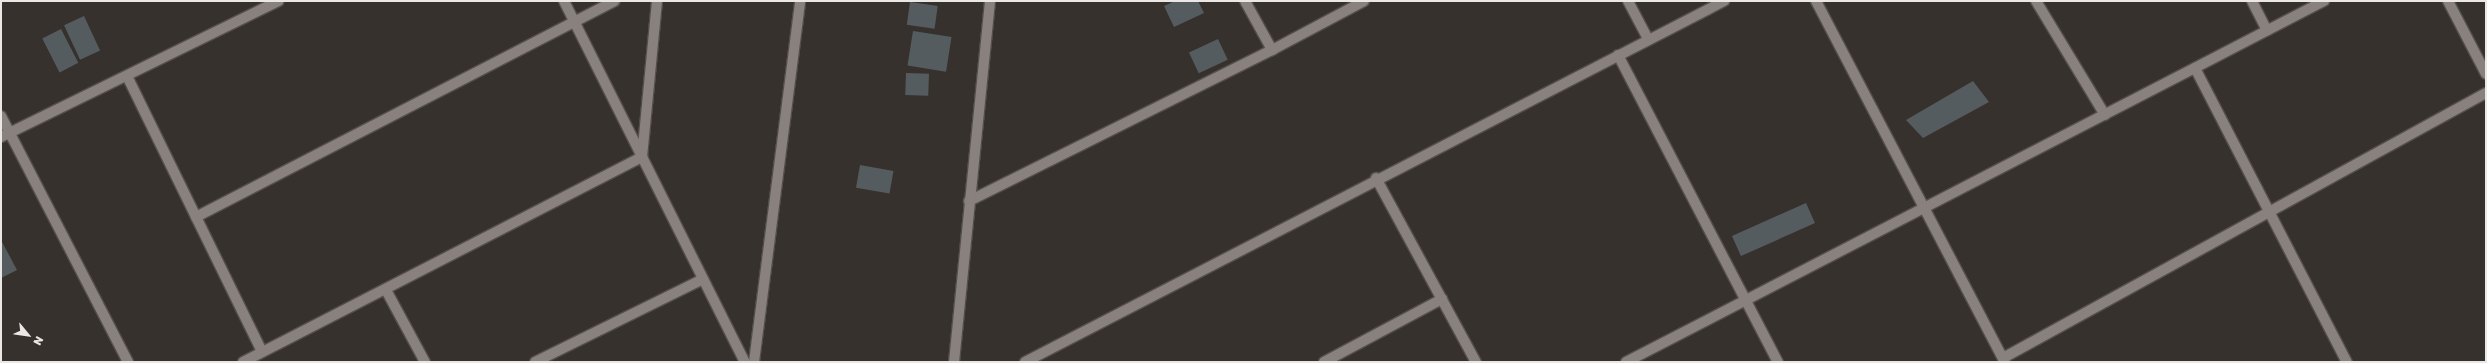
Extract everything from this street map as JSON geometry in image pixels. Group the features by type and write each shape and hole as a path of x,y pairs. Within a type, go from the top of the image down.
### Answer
{"street":[{"path":"5,135 278,1"},
{"path":"564,1 745,362"},
{"path":"196,217 616,1"},
{"path":"642,157 658,1"},
{"path":"754,362 800,1"},
{"path":"954,362 990,1"},
{"path":"1245,1 1272,50"},
{"path":"970,201 1272,50 1364,1"},
{"path":"1628,1 1648,40"},
{"path":"1025,362 1376,178 1724,1"},
{"path":"1816,1 2004,360 2486,93"},
{"path":"2036,1 2105,115"},
{"path":"2252,1 2267,30"},
{"path":"1626,362 2324,1"},
{"path":"2448,1 2486,74"},
{"path":"1618,55 1778,362"},
{"path":"2195,68 2347,362"},
{"path":"127,76 262,352"},
{"path":"1,116 5,135 128,362"},
{"path":"243,362 386,290 642,157"},
{"path":"1376,178 1476,362"},
{"path":"535,362 703,279"},
{"path":"386,290 425,362"},
{"path":"1324,362 1442,299"}],"building":[{"path":"1175,1 1198,1 1204,13 1174,27 1164,6"},
{"path":"910,2 938,6 935,29 907,25"},
{"path":"84,16 100,50 80,60 64,25"},
{"path":"61,29 78,63 60,72 42,39"},
{"path":"913,31 952,37 946,72 908,66"},
{"path":"1218,39 1228,60 1199,73 1189,53"},
{"path":"906,73 929,74 928,96 905,95"},
{"path":"1973,81 1989,102 1923,138 1906,120"},
{"path":"860,165 893,171 889,194 856,188"},
{"path":"1806,203 1815,223 1741,256 1732,236"},
{"path":"1,240 17,270 1,278"}]}
